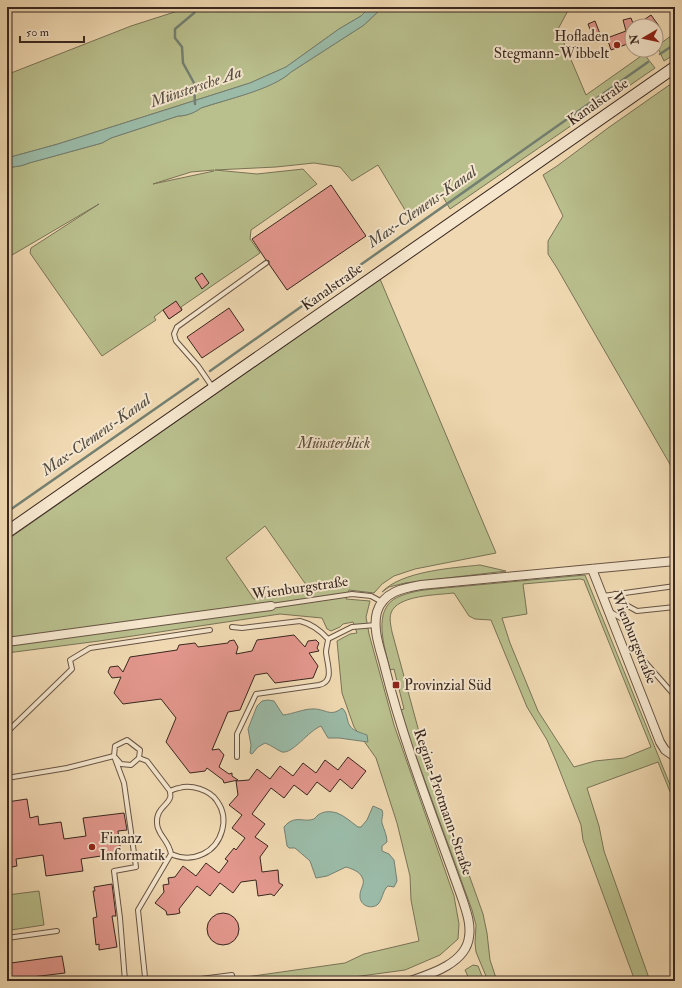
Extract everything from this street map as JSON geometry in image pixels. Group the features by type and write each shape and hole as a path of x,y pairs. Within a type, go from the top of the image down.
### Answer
{"main road":[{"name":"Kanalstraße","path":"7,532 195,404 214,388 675,67"}],"street":[{"path":"382,602 394,592 412,587 675,562"},
{"name":"Wienburgstraße","path":"592,569 660,742 665,750 675,757"},
{"name":"Regina-Protmann-Straße","path":"382,602 377,613 376,625 382,655 403,731 463,901 469,928 467,946 454,961 436,971 410,981"},
{"name":"Wienburgstraße","path":"7,642 271,606"}],"lane":[{"path":"214,388 198,366 176,341 174,334 177,327 266,263"},
{"path":"602,596 675,586"},
{"name":"Wienburgstraße","path":"271,606 352,594 371,596 382,602"},
{"path":"616,594 626,605 637,611 675,607"},
{"path":"607,609 624,620 639,655 675,696"},
{"path":"232,627 242,628 300,621 319,630 328,639"},
{"path":"328,639 352,628 376,625"},
{"path":"7,732 72,669 70,660 90,648 210,630"},
{"path":"237,757 237,734 256,694 319,685 327,682 329,673 326,651 328,639"},
{"path":"114,756 121,764 131,765 139,758 140,750 127,740 115,746 114,756 124,783 136,868 114,871 120,918 125,981"},
{"path":"7,778 67,768 114,756"},
{"path":"139,758 147,762 170,792 170,798 160,809 156,822 158,831 170,846 171,854 138,910 145,977 149,981"},
{"path":"170,792 179,787 192,787 206,791 217,801 223,822 222,836 216,846 207,852 197,856 181,858 171,854"},
{"path":"7,938 57,930"},
{"path":"185,981 232,975 232,981"}],"green space":[{"path":"187,7 370,7 361,16 339,29 286,67 250,83 58,144 7,158 7,77 11,73 131,26"},
{"path":"383,7 570,7 558,29 586,95 638,58 647,58 655,68 450,209 442,195 408,215 378,165 352,181 340,167 314,163 276,167 215,170 257,174 303,169 317,184 251,230 250,239 260,253 181,307 182,310 169,319 163,310 154,317 156,320 102,356 30,253 31,248 99,204 7,258 7,168 102,143 111,138 178,116 190,114 201,108 262,88 284,78 364,25","holes":["214,170 214,171 153,184 191,172"]},
{"path":"675,33 675,54 664,61 663,58 664,58 664,41"},
{"path":"675,81 675,473 548,254 548,241 563,216 543,175"},
{"name":"Münsterblick","path":"380,279 496,553 415,569 394,576 382,584 374,593 349,590 346,599 370,601 366,617 369,634 394,725 454,896 459,924 458,939 440,955 405,970 324,981 239,981 239,978 345,963 364,954 419,941 411,900 410,876 397,823 376,758 354,727 342,693 337,641 350,634 357,633 353,622 343,624 331,631 327,629 322,618 280,614 7,653 7,540","holes":["265,526 309,589 254,599 226,558"]},
{"path":"480,565 506,571 405,583 389,587 382,592 391,585 402,579 414,575 442,569"},
{"path":"585,575 675,797 675,804 658,762 587,788 599,826 604,851 650,981 635,981 583,840 581,825 556,761 547,740 527,707 491,620 475,619 469,616 454,593 428,595 409,599 395,607 390,615 391,627 422,743 483,914 490,960 497,981 488,981 476,952 476,925 472,910 409,737 401,710 404,709 394,669 390,670 383,640 382,620 385,610 390,603 398,597 407,594 434,589","holes":["580,579 584,580 651,747 624,758 595,761 574,767 538,711 510,643 502,618 527,614 523,584"]},
{"path":"39,891 44,925 11,930 7,895"},
{"path":"473,965 478,966 484,981 470,981 465,970"}],"shaded area":[{"path":"370,7 383,7 364,25 273,84 201,108 190,114 178,116 111,138 102,143 7,168 7,158 58,144 250,83 286,67 339,29 361,16"},
{"path":"262,701 274,701 283,715 312,709 334,712 342,708 351,728 367,735 368,742 328,738 321,726 286,752 282,752 265,743 258,747 252,754 250,753 251,745 248,729 257,706"},
{"path":"373,806 382,810 383,813 382,823 387,842 382,846 382,851 389,854 394,860 397,881 394,887 388,886 386,888 377,905 371,907 365,905 361,901 360,893 363,879 359,873 346,867 327,876 316,878 310,861 295,848 289,848 287,846 284,827 288,823 295,820 310,820 325,812 334,812 345,817 358,827 361,827 367,820"}],"building":[{"path":"595,21 602,39 595,42 588,24"},
{"path":"624,32 624,45 611,50 607,38"},
{"path":"331,185 366,236 287,290 269,264 269,261 266,260 252,239"},
{"path":"202,273 209,283 202,289 195,278"},
{"path":"176,301 182,310 169,319 163,310"},
{"path":"229,308 244,330 202,358 187,337"},
{"path":"294,635 305,647 308,641 316,640 319,643 317,648 319,651 309,653 318,666 313,678 275,683 267,673 255,675 240,710 228,712 212,750 219,749 224,755 219,767 229,774 232,773 232,776 238,780 224,783 223,780 207,768 205,771 190,773 166,742 176,718 161,699 123,704 114,693 121,677 112,678 108,672 110,667 118,666 123,672 130,657 177,650 179,645 195,643 198,647 228,643 229,641 234,640 238,647 236,654 252,651 257,640"},
{"path":"348,757 366,771 352,789 340,779 330,792 317,782 307,795 294,785 284,798 271,788 252,814 265,824 255,837 268,846 260,857 262,872 278,870 279,883 283,885 274,896 271,894 258,896 256,880 241,882 233,893 220,883 210,896 197,886 179,909 180,913 176,914 167,915 166,911 155,903 164,892 163,885 169,884 168,878 175,877 183,866 196,876 206,863 219,873 228,861 225,859 234,848 236,850 245,838 232,828 242,815 229,805 238,795 236,781 249,780 257,769 270,779 280,766 293,776 303,763 316,773 325,760 338,770"},
{"path":"27,799 30,818 38,816 39,825 61,822 64,839 86,836 83,818 124,813 127,830 118,831 121,853 81,859 83,871 46,876 43,855 16,859 17,866 7,868 7,802"},
{"path":"112,884 116,916 112,916 117,947 99,950 99,944 96,945 93,918 97,917 93,891 95,891 94,887"},
{"path":"220,913 226,913 236,920 239,929 238,935 232,942 226,945 220,945 210,938 207,932 207,926 214,916"},
{"path":"62,956 65,973 7,980 7,965 11,963"}],"waterway":[{"name":"Münstersche Aa","path":"195,104 194,83 183,63 182,47 175,38 175,29 194,13 196,7"},
{"name":"Max-Clemens-Kanal","path":"664,51 675,44"},
{"name":"Max-Clemens-Kanal","path":"210,371 648,62"},
{"name":"Max-Clemens-Kanal","path":"7,512 198,379"}],"place":[{"name":"Hofladen Stegmann-Wibbelt","path":"617,45"},
{"name":"Provinzial Süd","path":"396,685"},
{"name":"Finanz Informatik","path":"92,847"}]}
